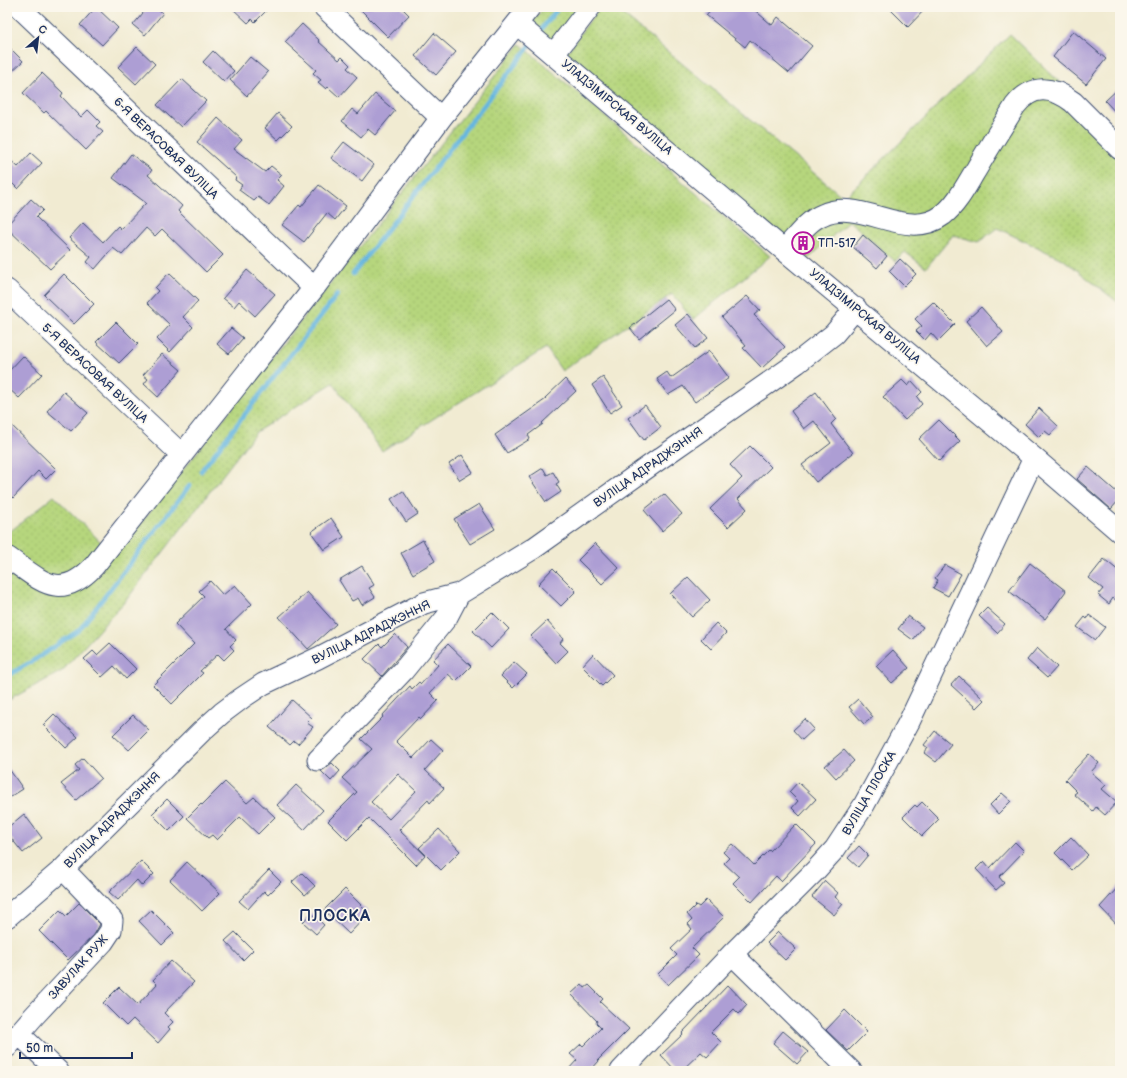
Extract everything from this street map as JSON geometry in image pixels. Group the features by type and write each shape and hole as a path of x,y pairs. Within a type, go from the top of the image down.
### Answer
{"street":[{"name":"6-Я ВЕРАСОВАЯ ВУЛІЦА","path":"18,7 314,288"},
{"path":"324,7 441,118"},
{"path":"7,557 46,582 56,586 77,582 86,575 314,288 441,118 522,27 530,7"},
{"path":"550,51 590,7"},
{"name":"УЛАДЗІМІРСКАЯ ВУЛІЦА","path":"522,27 784,250 856,308 1120,532"},
{"path":"784,250 811,222 821,215 831,211 854,211 910,224 922,224 932,221 942,215 950,208 966,186 1021,98 1028,93 1037,90 1046,89 1056,91 1064,95 1073,102 1120,149"},
{"name":"5-Я ВЕРАСОВАЯ ВУЛІЦА","path":"7,290 182,455"},
{"name":"ВУЛІЦА АДРАДЖЭННЯ","path":"7,917 63,869 202,731 242,698 263,684 318,658 424,603 459,594 534,548 798,363 834,334 856,308"},
{"name":"ВУЛІЦА ПЛОСКА","path":"621,1071 732,954 830,854 864,805 909,722 1034,458"},
{"path":"318,760 403,671 447,617 459,594"},
{"name":"ЗАВУЛАК РУЖ","path":"13,1040 48,1000 96,950 111,930 112,920 63,869"},
{"path":"732,954 851,1071"},
{"path":"13,1040 58,1071"}],"green space":[{"path":"544,7 578,7 551,43 530,25"},
{"path":"600,7 614,7 844,198 1010,34 1120,141 1120,304 1064,260 997,228 979,242 953,235 926,268 905,252 895,261 849,221 808,259 565,55"},
{"path":"520,44 770,256 693,320 672,294 562,371 546,348 382,451 333,383 256,432 127,599 62,671 7,701 7,534 54,496 115,556"}],"building":[{"path":"96,7 118,28 102,45 80,25"},
{"path":"148,7 155,7 163,13 145,35 133,25"},
{"path":"231,7 270,7 255,22 252,19 248,23"},
{"path":"358,7 401,7 409,15 388,37"},
{"path":"713,7 751,7 772,25 778,17 812,46 789,73 750,40 745,47 706,15"},
{"path":"888,7 927,7 908,27"},
{"path":"302,24 339,60 342,57 350,65 347,68 357,77 339,97 328,87 326,89 318,82 321,80 313,73 316,70 285,42"},
{"path":"1073,31 1106,59 1086,84 1053,57"},
{"path":"434,33 456,52 436,75 415,56"},
{"path":"7,45 23,61 7,76"},
{"path":"137,47 155,64 136,84 118,67"},
{"path":"213,51 234,71 224,82 203,62"},
{"path":"250,57 268,72 247,96 230,80"},
{"path":"42,73 63,93 61,96 81,117 88,110 100,122 96,126 103,132 86,150 46,111 44,113 23,93"},
{"path":"182,79 206,101 181,127 157,105"},
{"path":"1120,87 1120,117 1105,101"},
{"path":"375,94 395,111 375,135 368,129 361,137 342,121 352,109 358,114"},
{"path":"278,113 292,126 278,140 265,128"},
{"path":"218,118 242,140 234,149 265,172 271,166 282,175 277,180 284,186 269,205 258,197 254,201 239,190 242,185 235,180 236,177 197,142"},
{"path":"344,142 374,165 362,181 331,158"},
{"path":"31,153 42,163 18,189 7,178 7,157 18,167"},
{"path":"131,154 152,170 148,175 182,206 178,211 223,255 206,272 162,229 155,236 146,228 122,255 113,248 95,269 87,262 91,257 69,238 83,223 103,242 118,226 121,229 146,203 113,178"},
{"path":"319,185 346,206 335,220 327,213 304,242 282,225 299,205 301,207"},
{"path":"31,199 43,210 36,217 70,250 50,269 7,228 7,225"},
{"path":"863,235 887,256 877,268 853,247"},
{"path":"900,259 916,274 904,286 889,271"},
{"path":"247,270 275,294 255,316 239,301 234,307 223,298"},
{"path":"169,273 198,301 183,317 193,327 170,352 157,339 170,325 147,303 158,291 155,288"},
{"path":"64,274 94,304 74,324 44,295"},
{"path":"747,296 760,310 754,315 785,347 762,368 743,348 746,346 722,317"},
{"path":"666,299 675,310 639,339 630,328"},
{"path":"933,302 955,324 938,341 931,333 925,340 916,331 922,326 915,319"},
{"path":"981,307 1003,332 987,346 966,321"},
{"path":"688,314 708,338 695,348 675,325"},
{"path":"116,322 138,344 119,363 96,342"},
{"path":"231,328 243,338 229,354 217,344"},
{"path":"709,351 729,378 695,402 683,386 668,395 657,379 667,372 671,378"},
{"path":"162,354 181,370 158,397 144,384 148,379 143,375"},
{"path":"23,356 42,374 19,398 7,387 7,373"},
{"path":"603,377 622,405 610,413 592,385"},
{"path":"565,379 576,391 542,423 543,424 528,435 530,439 507,453 495,435 546,399 545,398"},
{"path":"902,380 908,386 912,381 922,392 917,397 922,404 905,420 883,397"},
{"path":"64,392 88,413 71,431 47,411"},
{"path":"816,392 836,419 831,424 853,453 816,482 802,465 831,443 814,421 804,429 791,411"},
{"path":"645,405 661,427 644,440 628,418"},
{"path":"1039,408 1058,426 1050,435 1045,431 1039,437 1025,424"},
{"path":"939,420 960,441 939,461 919,439"},
{"path":"7,421 56,469 46,479 38,471 13,498 7,492"},
{"path":"750,446 771,467 738,499 747,509 728,527 710,509 742,478 730,465"},
{"path":"462,455 473,472 460,480 449,464"},
{"path":"1088,467 1120,495 1120,499 1111,509 1077,479"},
{"path":"543,468 547,475 553,472 559,482 556,484 561,492 546,502 529,477"},
{"path":"403,491 418,514 406,522 391,499"},
{"path":"664,494 682,514 662,531 644,510"},
{"path":"479,504 495,529 470,544 454,519"},
{"path":"331,518 344,537 324,550 311,532"},
{"path":"423,540 435,561 413,574 401,553"},
{"path":"595,543 619,568 602,584 578,560"},
{"path":"1104,559 1120,572 1120,603 1113,598 1109,604 1098,595 1103,589 1089,578"},
{"path":"1030,563 1066,591 1045,619 1009,591"},
{"path":"945,565 961,574 948,596 933,588 938,580 935,578"},
{"path":"362,566 374,585 369,588 375,597 362,605 358,598 352,601 339,580"},
{"path":"553,568 576,591 561,606 538,584"},
{"path":"688,577 710,600 692,617 670,594"},
{"path":"210,581 223,595 235,585 252,604 226,629 236,640 230,646 234,650 224,660 218,654 200,671 203,673 172,704 153,685 194,644 175,624 204,596 199,591"},
{"path":"307,592 336,624 308,649 279,617"},
{"path":"987,608 1005,624 997,633 979,616"},
{"path":"492,612 509,629 491,648 473,631"},
{"path":"1089,615 1105,627 1095,640 1077,627 1085,617 1087,619"},
{"path":"908,616 923,627 913,640 898,629"},
{"path":"547,621 563,639 560,643 568,651 556,663 531,636"},
{"path":"716,623 726,633 711,649 701,639"},
{"path":"395,634 407,647 382,676 364,659 379,644 382,647"},
{"path":"110,643 136,669 126,679 114,666 102,677 84,659 93,651 97,655"},
{"path":"448,644 471,666 456,681 448,674 430,693 438,701 421,719 419,717 396,741 413,758 431,739 443,750 425,770 444,788 430,803 428,800 399,830 425,855 416,865 369,818 347,840 328,821 357,792 342,778 372,749 361,739 383,717 382,716 410,686 412,689 419,682 421,684 438,665 433,660","holes":["398,774 416,791 389,819 371,802"]},
{"path":"1037,648 1057,667 1047,678 1027,660"},
{"path":"893,650 909,668 892,683 876,666"},
{"path":"593,654 613,675 602,686 582,666"},
{"path":"514,662 527,674 513,688 501,676"},
{"path":"959,676 984,700 976,708 951,685"},
{"path":"858,699 873,717 864,724 849,707"},
{"path":"292,700 312,718 307,723 313,727 298,744 294,741 290,745 269,727"},
{"path":"54,714 78,737 66,748 43,725"},
{"path":"133,715 149,730 129,750 113,735"},
{"path":"805,719 814,729 802,740 793,730"},
{"path":"935,731 951,744 936,762 924,753 928,748 924,745"},
{"path":"844,750 854,761 836,778 825,766"},
{"path":"1089,754 1099,763 1091,772 1106,785 1102,789 1117,802 1105,815 1096,807 1093,811 1074,794 1077,792 1065,780"},
{"path":"83,758 101,778 76,800 61,784 79,770 75,765"},
{"path":"332,763 340,771 331,781 321,771"},
{"path":"7,766 23,789 7,799"},
{"path":"225,782 247,803 254,797 275,817 258,834 240,817 217,840 212,835 208,838 187,818"},
{"path":"798,782 816,799 800,816 792,808 798,801 789,792"},
{"path":"296,785 323,810 304,830 277,805"},
{"path":"1002,793 1011,801 998,814 990,805"},
{"path":"167,799 184,816 169,831 152,814"},
{"path":"922,802 939,819 922,836 903,817 915,805 917,807"},
{"path":"24,814 42,838 23,853 7,833 7,828"},
{"path":"796,824 816,844 781,881 776,876 752,902 733,883 739,877 724,863 729,858 723,852 732,844 754,865"},
{"path":"439,829 460,851 441,870 419,848"},
{"path":"1071,837 1088,855 1072,870 1055,853"},
{"path":"1015,842 1024,851 999,877 1004,883 996,890 976,869 984,861 990,868"},
{"path":"859,846 868,855 858,867 848,858"},
{"path":"141,861 154,874 142,886 137,880 118,900 109,892"},
{"path":"187,862 220,893 202,911 170,880"},
{"path":"269,870 281,882 268,895 264,891 248,909 239,901"},
{"path":"302,873 315,886 305,895 292,882"},
{"path":"825,881 838,893 835,897 843,904 834,915 812,897"},
{"path":"1120,885 1120,928 1100,907"},
{"path":"345,889 369,913 349,934 324,910"},
{"path":"706,900 724,917 692,948 699,955 668,985 658,974 677,955 671,949 692,929 688,924 692,920 687,914 696,905 699,907"},
{"path":"79,903 100,924 94,935 68,960 39,931 60,910 66,916"},
{"path":"151,910 174,933 162,945 139,921"},
{"path":"311,913 324,925 316,934 303,922"},
{"path":"235,932 253,950 243,960 225,941"},
{"path":"778,932 796,949 785,960 767,943"},
{"path":"171,961 194,982 164,1013 173,1022 168,1027 170,1029 158,1043 133,1019 126,1026 103,1003 119,987 138,1005 157,984 153,980"},
{"path":"582,984 585,988 589,985 603,999 600,1002 629,1029 598,1060 599,1061 590,1071 567,1071 577,1060 570,1054 581,1044 583,1046 601,1028 596,1023 597,1021 571,994"},
{"path":"728,985 747,1005 739,1014 734,1009 711,1032 721,1042 707,1057 701,1052 681,1071 676,1071 661,1055 683,1034 682,1033"},
{"path":"845,1010 867,1032 848,1051 826,1030"},
{"path":"783,1031 808,1052 797,1064 773,1043"}],"waterway":[{"path":"537,35 559,7"},
{"path":"353,274 532,43"},
{"path":"201,471 337,295"},
{"path":"7,676 36,659 79,630 190,485"}],"place":[{"name":"ТП-517","path":"803,243"}],"district":[{"name":"ПЛОСКА","path":"335,915"}]}
